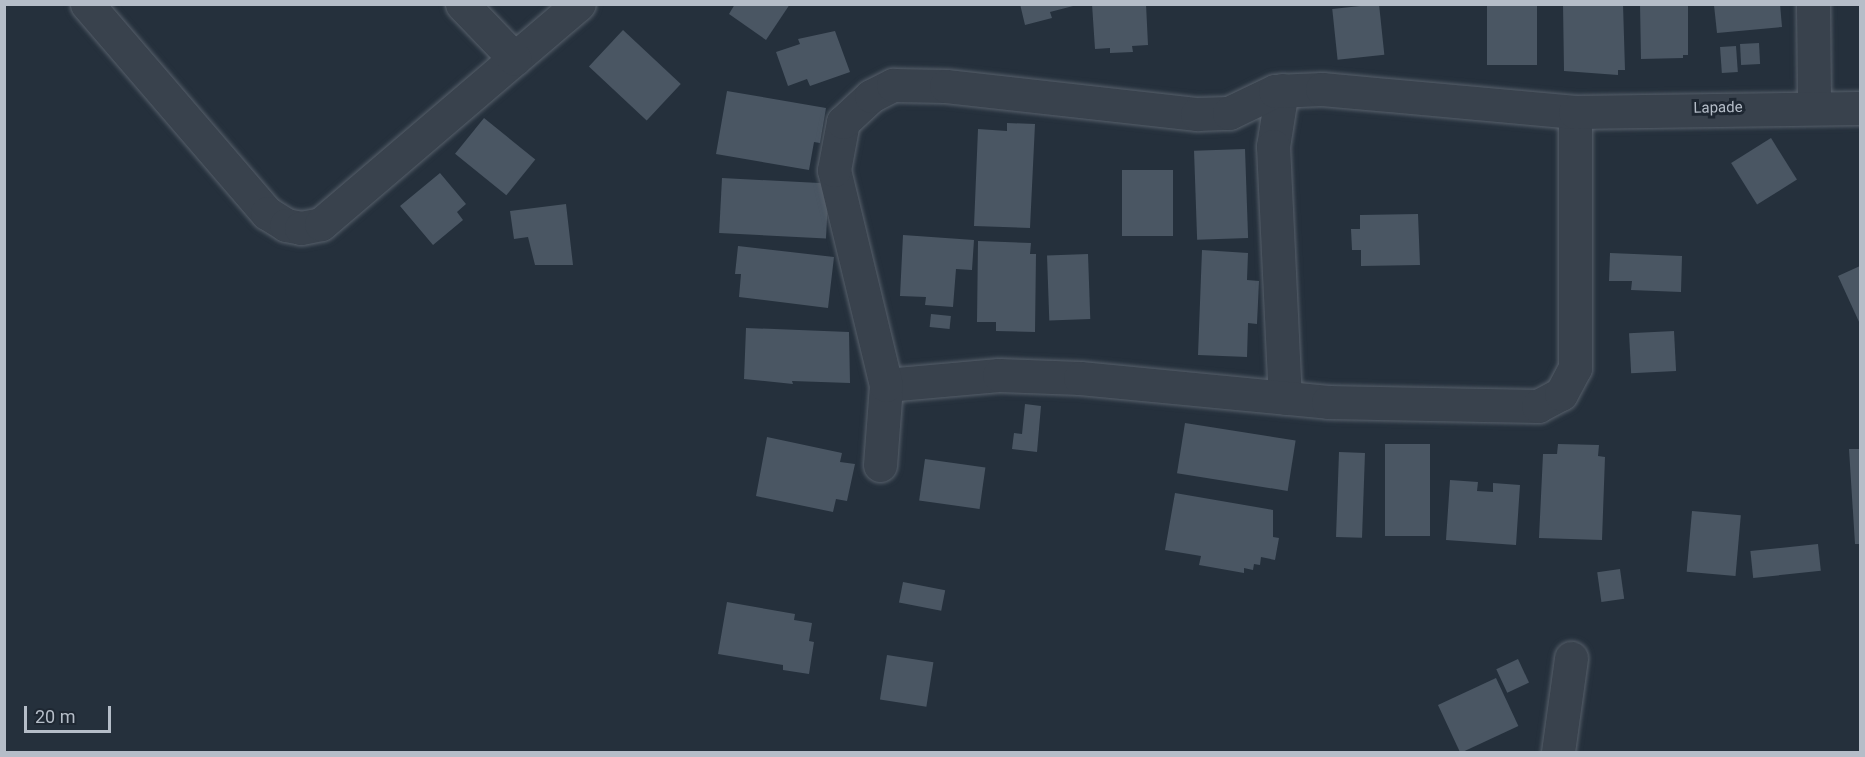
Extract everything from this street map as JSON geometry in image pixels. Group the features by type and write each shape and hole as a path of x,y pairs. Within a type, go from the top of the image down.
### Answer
{"street":[{"path":"87,4 267,213 286,225 301,228 321,224 579,4"},
{"path":"462,4 515,59"},
{"path":"1813,4 1815,108"},
{"path":"880,465 885,386 834,170 843,122 871,96 893,85 946,86 1197,114 1228,113 1282,90 1273,168 1285,398"},
{"name":"Lapade","path":"1282,90 1322,89 1575,112 1860,108"},
{"path":"885,386 999,375 1285,398 1538,406 1561,394 1575,368 1575,112"},
{"path":"1558,753 1571,658"}],"building":[{"path":"735,4 790,4 766,40 729,14"},
{"path":"1020,4 1077,5 1050,12 1052,18 1025,25"},
{"path":"1092,4 1146,4 1148,45 1132,46 1133,52 1110,53 1110,48 1095,49"},
{"path":"1379,4 1384,55 1338,60 1332,9"},
{"path":"1487,4 1537,4 1537,65 1487,65"},
{"path":"1563,4 1623,4 1625,70 1618,70 1618,75 1564,71"},
{"path":"1640,4 1688,4 1688,55 1683,55 1683,58 1641,59"},
{"path":"1780,4 1782,27 1717,33 1714,5"},
{"path":"623,30 681,84 647,120 589,67"},
{"path":"835,31 850,72 810,86 807,79 788,86 776,52 800,44 798,39"},
{"path":"1759,43 1760,64 1741,65 1740,44"},
{"path":"1736,46 1738,72 1722,73 1720,47"},
{"path":"727,91 826,108 820,143 814,142 809,170 716,154"},
{"path":"484,118 535,160 506,195 455,154"},
{"path":"1007,123 1035,124 1030,228 974,226 978,129 1007,131"},
{"path":"1771,138 1797,180 1757,204 1731,163"},
{"path":"1245,149 1248,238 1197,240 1194,151"},
{"path":"1122,170 1173,170 1173,236 1122,236"},
{"path":"440,173 466,204 457,212 463,220 433,245 400,206"},
{"path":"722,178 829,184 826,239 719,233"},
{"path":"566,204 573,265 535,265 528,237 514,239 510,211"},
{"path":"1418,214 1420,265 1361,266 1361,250 1352,250 1351,229 1360,229 1360,215"},
{"path":"903,235 974,240 972,270 956,269 953,307 925,305 926,297 900,296"},
{"path":"978,241 1031,243 1030,254 1036,254 1035,332 996,331 996,322 977,322"},
{"path":"738,246 834,257 828,308 739,297 741,274 735,274"},
{"path":"1202,250 1248,253 1247,280 1259,281 1257,324 1248,323 1247,357 1198,355"},
{"path":"1610,253 1682,256 1681,292 1631,290 1632,281 1609,281"},
{"path":"1088,254 1090,319 1049,320 1047,255"},
{"path":"1860,266 1860,324 1838,276"},
{"path":"931,314 951,316 950,329 930,327"},
{"path":"746,328 849,332 850,383 792,381 793,384 744,379"},
{"path":"1674,331 1676,371 1631,373 1629,333"},
{"path":"1025,404 1041,406 1037,452 1012,449 1014,433 1022,434"},
{"path":"1185,423 1296,441 1288,491 1177,473"},
{"path":"767,437 842,453 840,462 855,464 847,501 836,499 833,512 756,496"},
{"path":"1385,444 1430,444 1430,536 1385,536"},
{"path":"1558,444 1599,445 1598,456 1605,457 1602,540 1539,538 1543,454 1557,454"},
{"path":"1849,449 1860,449 1860,544 1855,544"},
{"path":"1339,452 1365,453 1362,538 1336,537"},
{"path":"925,459 985,467 980,509 919,501"},
{"path":"1450,480 1478,482 1477,491 1493,492 1493,483 1520,485 1516,545 1446,540"},
{"path":"1175,493 1273,510 1273,537 1279,538 1275,560 1261,557 1260,565 1254,564 1253,570 1244,568 1244,573 1199,565 1201,556 1165,550"},
{"path":"1692,511 1741,515 1735,576 1687,572"},
{"path":"1818,544 1821,571 1753,578 1750,551"},
{"path":"1620,569 1624,599 1601,602 1597,572"},
{"path":"903,582 945,590 941,611 899,603"},
{"path":"727,602 795,614 794,620 812,623 809,641 814,642 809,674 783,670 783,665 718,654"},
{"path":"887,655 933,662 926,707 880,699"},
{"path":"1518,659 1529,683 1507,693 1496,669"},
{"path":"1496,678 1518,726 1460,752 1438,705"}]}
